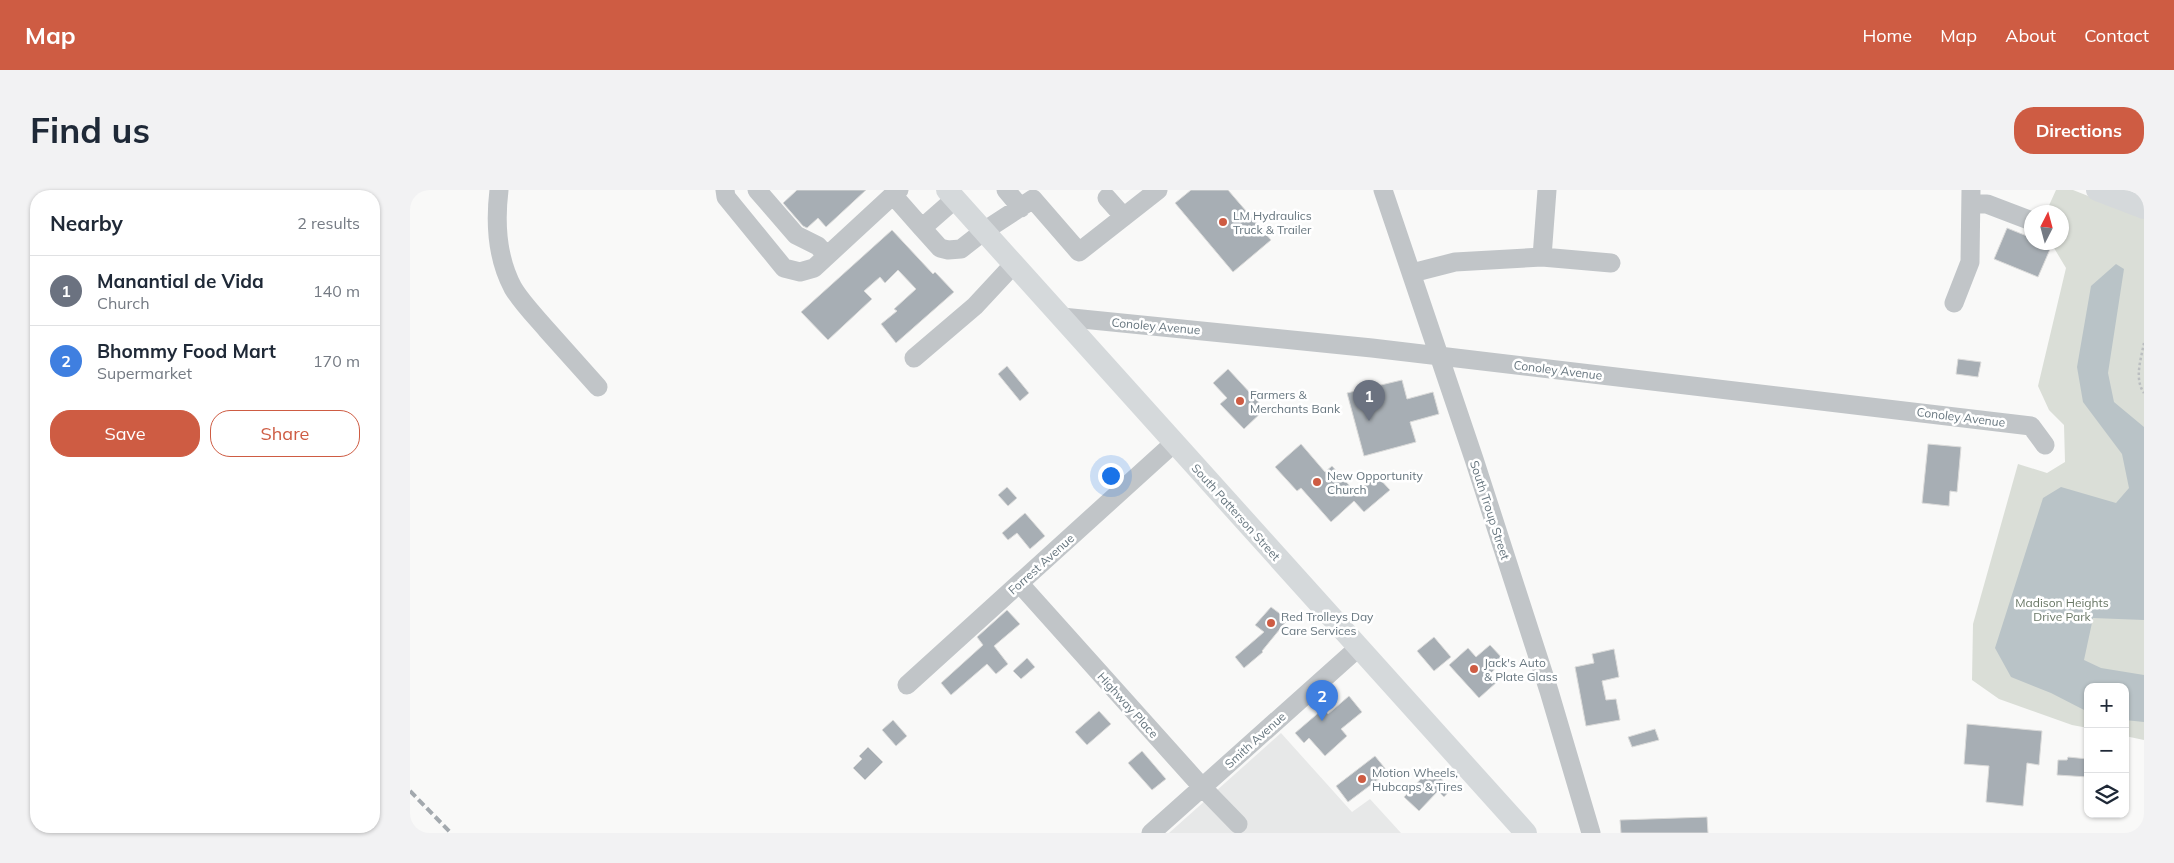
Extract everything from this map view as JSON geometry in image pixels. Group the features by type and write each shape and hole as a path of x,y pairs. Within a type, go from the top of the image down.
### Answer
{"main road":[{"path":"2097,190 2144,208"},
{"name":"South Patterson Street","path":"951,194 1526,833"}],"street":[{"path":"499,190 496,214 498,235 502,262 513,288 526,306 598,387"},
{"path":"725,190 726,197 784,268 800,272 814,268 896,193 922,228 940,248 948,250 962,249 984,231 1033,199"},
{"path":"1006,190 1033,199 1079,252 1158,190"},
{"name":"South Troup Street","path":"1384,190 1549,690 1591,833"},
{"path":"1542,257 1547,190"},
{"path":"763,192 796,235 818,246 826,256"},
{"path":"922,228 951,194"},
{"path":"1954,303 1970,262 1971,197 2024,218"},
{"path":"1107,198 1124,217"},
{"path":"1412,274 1454,262 1542,257 1611,263"},
{"path":"914,358 975,306 1014,264"},
{"name":"Conoley Avenue","path":"1062,317 1439,356 2031,426 2045,446"},
{"name":"Forrest Avenue","path":"907,685 1174,443"},
{"name":"Highway Place","path":"1020,584 1202,788 1238,824"},
{"name":"Smith Avenue","path":"1151,833 1358,648"}],"path":[{"path":"2144,343 2139,384 2144,393"}],"shaded area":[{"path":"2116,264 2124,269 2108,373 2114,402 2144,427 2144,620 2093,618 2084,660 2101,668 2144,675 2144,722 2129,720 2129,683 2084,683 2084,710 2051,693 2011,677 1995,648 2043,498 2061,487 2116,503 2129,488 2122,454 2083,402 2077,367 2091,286"},
{"path":"1281,733 1352,812 1370,799 1401,833 1169,833"}],"green space":[{"name":"Madison Heights Drive Park","path":"2056,190 2073,190 2144,218 2144,740 2129,737 2129,683 2084,683 2084,727 2072,725 1999,699 1972,680 1973,624 2018,464 2047,473 2065,462 2064,425 2049,410 2038,386 2066,268 2055,250 2069,250 2069,205 2049,205"}],"building":[{"path":"797,190 866,190 826,227 818,218 807,228 803,226 783,203"},
{"name":"LM Hydraulics Truck & Trailer","path":"1191,190 1228,190 1271,240 1233,272 1175,203"},
{"path":"2007,228 2024,235 2024,250 2050,250 2038,277 1994,259"},
{"path":"892,230 933,274 935,272 954,292 896,343 881,324 897,311 894,309 916,289 898,270 885,283 880,277 864,291 872,299 828,340 801,312"},
{"path":"1958,359 1981,362 1978,377 1956,374"},
{"path":"1007,366 1029,393 1020,401 998,374"},
{"name":"Farmers & Merchants Bank","path":"1228,369 1265,409 1244,429 1220,404 1227,398 1213,383"},
{"path":"1402,380 1407,399 1433,392 1439,414 1410,422 1416,442 1364,456 1347,393"},
{"name":"New Opportunity Church","path":"1301,444 1325,472 1332,466 1356,493 1376,475 1390,490 1364,512 1354,501 1331,522 1301,488 1297,491 1275,467"},
{"path":"1928,444 1961,447 1957,492 1950,491 1949,506 1922,503"},
{"path":"1007,487 1017,498 1008,506 998,495"},
{"path":"1025,513 1045,536 1030,549 1017,533 1008,540 1002,533"},
{"path":"1271,607 1289,618 1263,652 1244,668 1235,657 1264,632 1255,625"},
{"path":"1007,610 1020,624 994,646 1008,664 996,674 987,664 951,695 941,683 983,645 977,637"},
{"path":"1434,637 1451,657 1434,671 1417,651"},
{"name":"Jack's Auto & Plate Glass","path":"1490,645 1504,660 1491,673 1498,681 1479,698 1449,665 1468,648 1476,657"},
{"path":"1614,649 1619,677 1602,681 1606,700 1616,699 1620,720 1586,726 1575,667 1594,663 1592,654"},
{"path":"1027,658 1035,667 1021,679 1013,671"},
{"path":"1349,696 1362,712 1341,729 1347,736 1325,756 1309,738 1304,743 1295,733 1323,709 1328,714"},
{"path":"1099,711 1111,724 1087,745 1075,732"},
{"path":"893,720 907,736 896,746 882,730"},
{"path":"1967,724 2042,731 2039,765 2027,763 2023,806 1986,802 1989,766 1964,764"},
{"path":"1655,729 1659,740 1632,747 1628,737"},
{"path":"868,747 883,762 865,780 853,768 862,759 859,756"},
{"path":"1142,751 1166,779 1152,790 1128,763"},
{"name":"Motion Wheels, Hubcaps & Tires","path":"1375,756 1388,772 1348,802 1336,786"},
{"path":"2068,757 2084,759 2084,777 2057,775 2058,760 2067,760"},
{"path":"1430,769 1452,788 1444,797 1438,791 1419,811 1404,797"},
{"path":"1707,817 1708,833 1621,833 1620,820"}],"railway":[{"path":"410,791 451,833"}],"place":[{"name":"LM Hydraulics Truck & Trailer","path":"1223,222"},
{"name":"Farmers & Merchants Bank","path":"1240,401"},
{"name":"Manantial de Vida","path":"1369,421"},
{"name":"New Opportunity Church","path":"1317,482"},
{"name":"Red Trolleys Day Care Services","path":"1271,623"},
{"name":"Jack's Auto & Plate Glass","path":"1474,669"},
{"name":"Bhommy Food Mart","path":"1322,721"},
{"name":"Motion Wheels, Hubcaps & Tires","path":"1362,779"}]}
